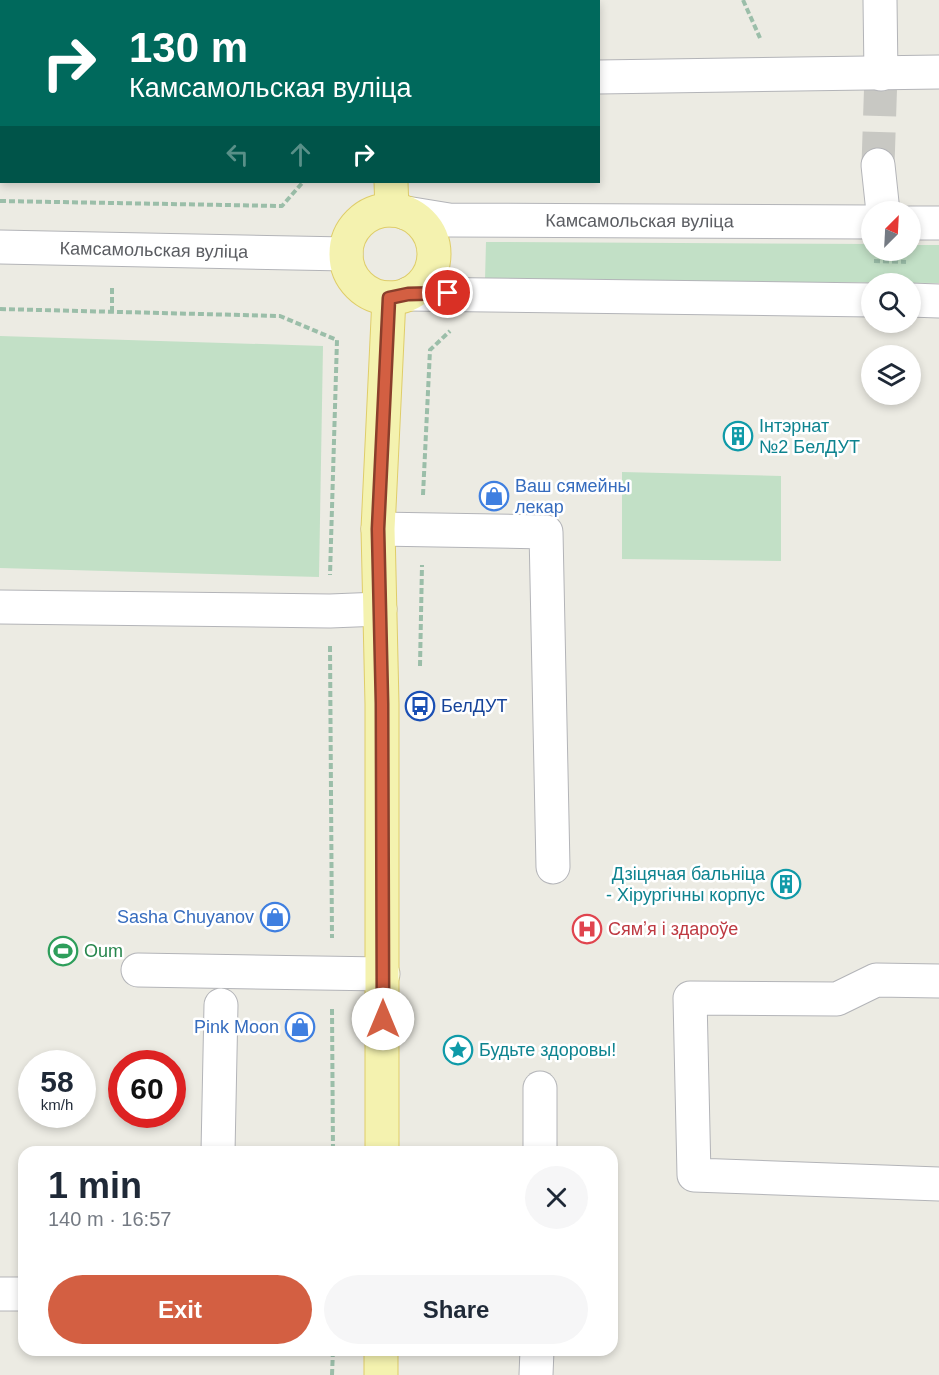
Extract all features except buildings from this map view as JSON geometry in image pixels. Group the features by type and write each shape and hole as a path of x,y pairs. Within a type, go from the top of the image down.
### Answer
{"main road":[{"path":"396,202 419,221 428,233 433,246 433,261 429,275 420,286 399,296 376,296 354,280 348,267 346,254 348,240 354,228 365,218 396,202"},
{"path":"382,1146 383,974 378,529 399,296"},
{"path":"381,1356 381,1375"}],"street":[{"path":"880,0 881,74"},
{"path":"600,77 939,72"},
{"path":"878,165 882,201"},
{"name":"Камсамольская вуліца","path":"396,202 449,220 861,222"},
{"path":"921,223 939,223"},
{"name":"Камсамольская вуліца","path":"0,247 346,254"},
{"path":"399,296 861,300"},
{"path":"921,300 939,301"},
{"path":"378,529 546,532 553,867"},
{"path":"0,607 330,611 380,609"},
{"path":"138,970 383,974"},
{"path":"939,981 876,980 837,999 690,998 694,1175 939,1184"},
{"path":"218,1146 221,1005"},
{"path":"540,1088 540,1146"},
{"path":"0,1294 18,1294"},
{"path":"536,1375 537,1356"}],"path":[{"path":"0,201 282,206 302,183"},
{"path":"0,309 280,316 337,340 330,611 333,1146"},
{"path":"420,670 421,530 430,350 451,330"},
{"path":"332,1375 333,1356"}],"green space":[{"path":"486,242 861,244 861,261 921,261 921,245 939,245 939,283 921,283 921,273 861,273 861,282 485,280"},
{"path":"0,336 323,346 319,577 0,568"},
{"path":"622,472 781,476 781,561 622,559"}],"tunnel":[{"path":"878,165 881,74"}],"place":[{"name":"Інтэрнат №2 БелДУТ","path":"738,436"},
{"name":"Ваш сямейны лекар","path":"494,496"},
{"name":"БелДУТ","path":"420,706"},
{"name":"Дзіцячая бальніца - Хірургічны корпус","path":"786,884"},
{"name":"Sasha Chuyanov","path":"275,917"},
{"name":"Сямʼя і здароўе","path":"587,929"},
{"name":"Oum","path":"63,951"},
{"name":"Pink Moon","path":"300,1027"},
{"name":"Будьте здоровы!","path":"458,1050"}],"route":[{"path":"383,1019 382,704 378,529 389,298 408,294 448,293"}]}
